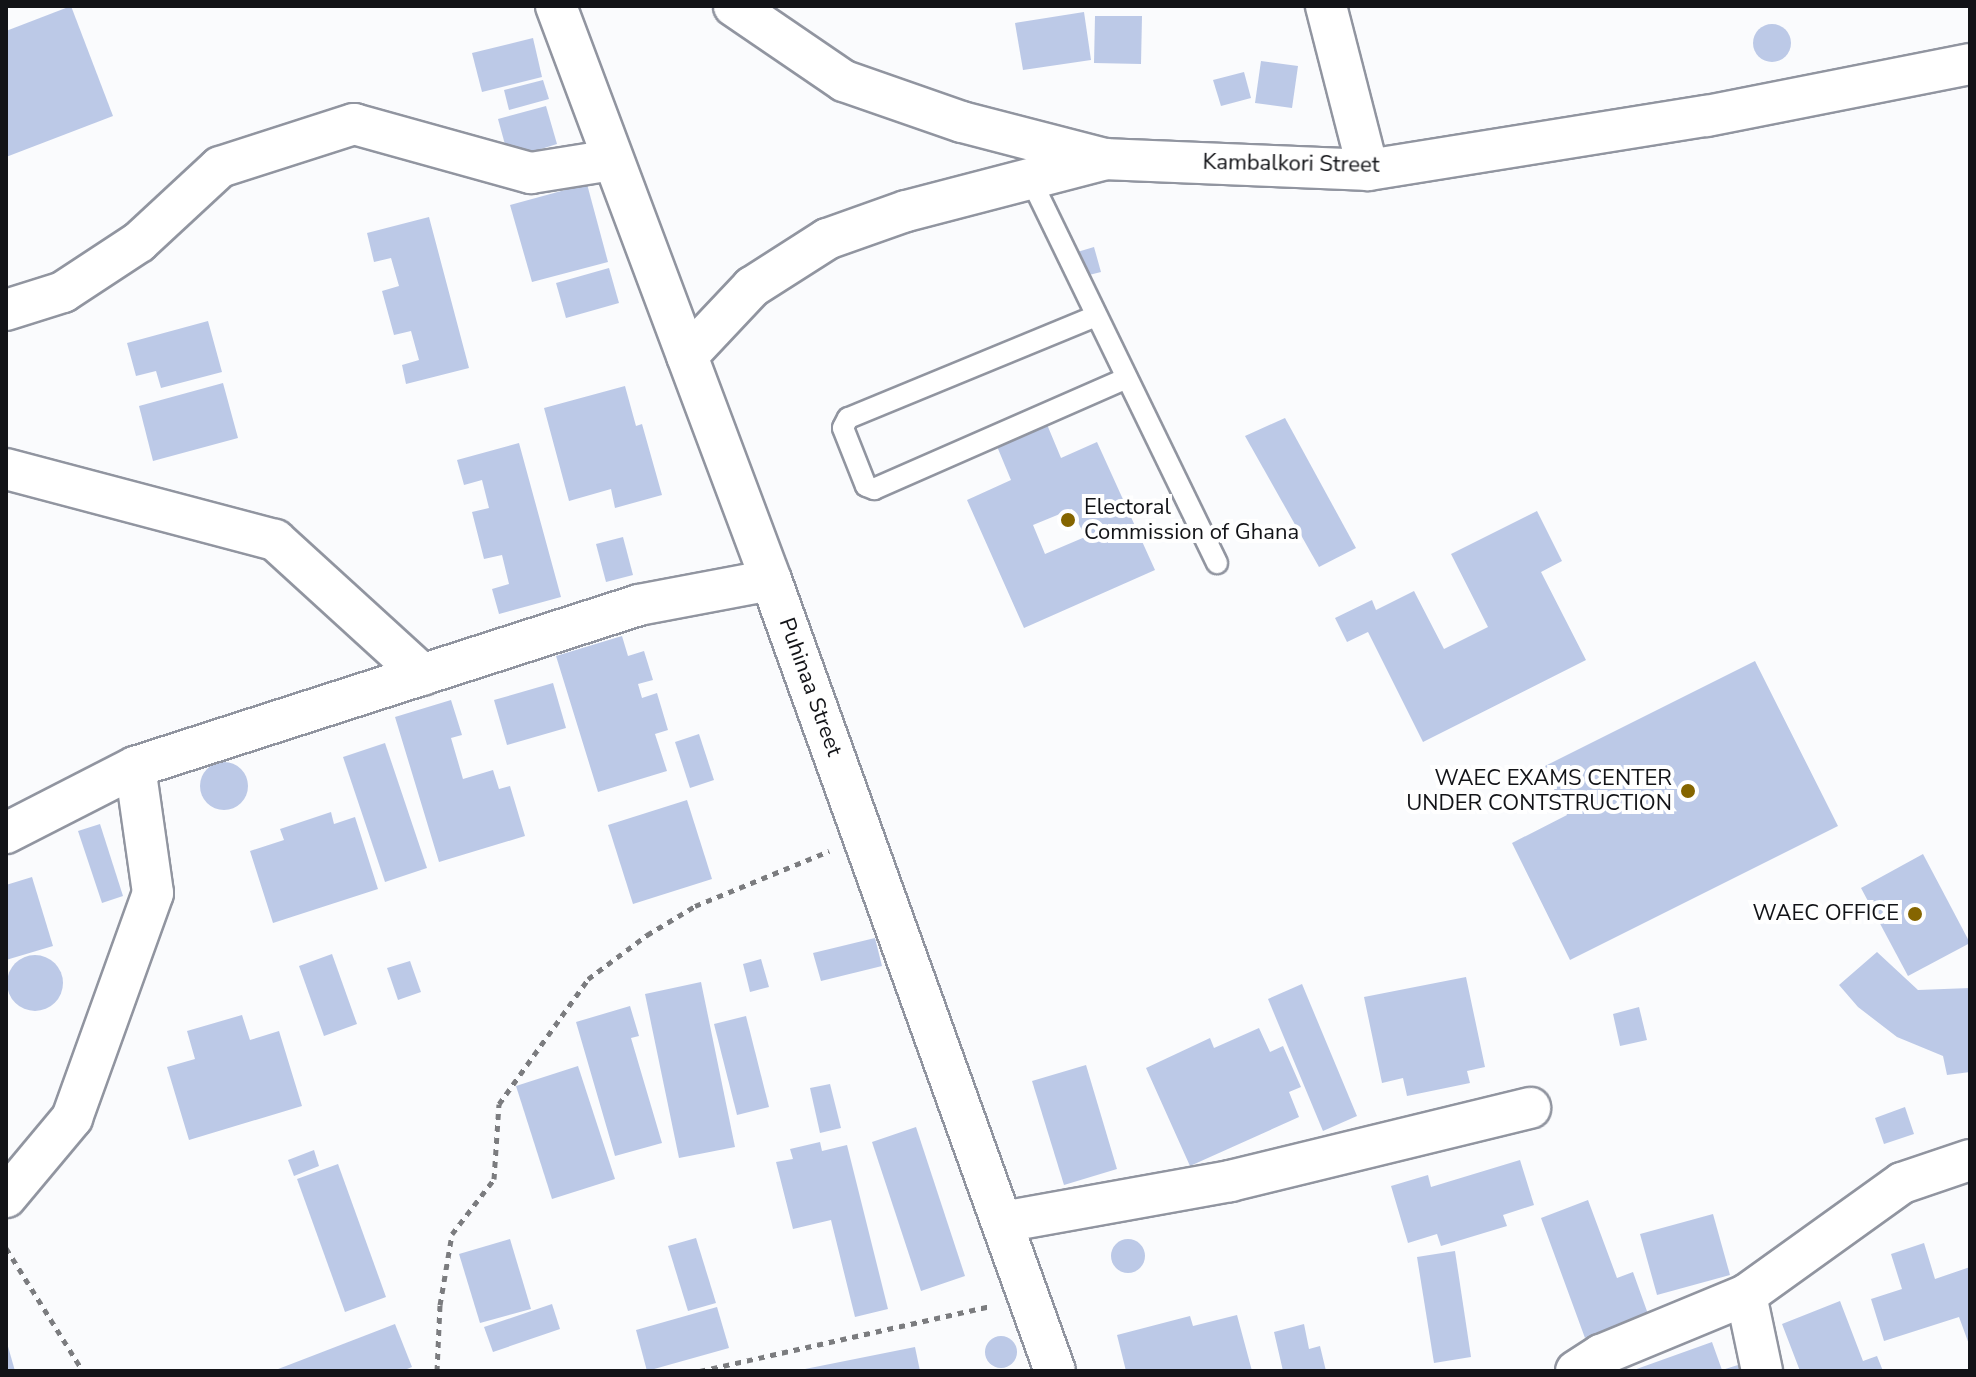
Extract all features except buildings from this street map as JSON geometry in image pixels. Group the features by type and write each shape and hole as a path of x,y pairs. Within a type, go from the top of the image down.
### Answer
{"street":[{"name":"Puhinaa Street","path":"556,6 771,580 1055,1371"},
{"name":"Kambalkori Street","path":"734,6 844,81 962,122 1105,159 1368,170 1707,116 1970,64"},
{"path":"1326,6 1368,170"},
{"path":"6,310 63,292 139,242 220,167 354,124 531,173 612,160"},
{"path":"687,356 752,287 827,239 906,211 1105,159"},
{"path":"6,469 275,540 423,675"},
{"path":"6,833 135,767 639,605 771,580"},
{"path":"6,1197 72,1118 153,893 135,767"},
{"path":"1003,1222 1230,1181 1530,1108"},
{"path":"1576,1371 1601,1355 1746,1295 1902,1183 1970,1160"},
{"path":"1746,1295 1762,1371"}],"lane":[{"path":"1031,180 1217,563"},
{"path":"1096,316 848,418 843,428 866,486 874,489 1127,378"}],"path":[{"path":"437,1371 440,1305 452,1234 494,1179 499,1104 588,979 695,906 864,836"},
{"path":"6,1248 83,1371"},
{"path":"700,1371 1027,1298"}],"place":[{"name":"Electoral Commission of Ghana","path":"1068,520"},
{"name":"WAEC EXAMS CENTER UNDER CONTSTRUCTION","path":"1688,791"},
{"name":"WAEC OFFICE","path":"1915,914"}]}
